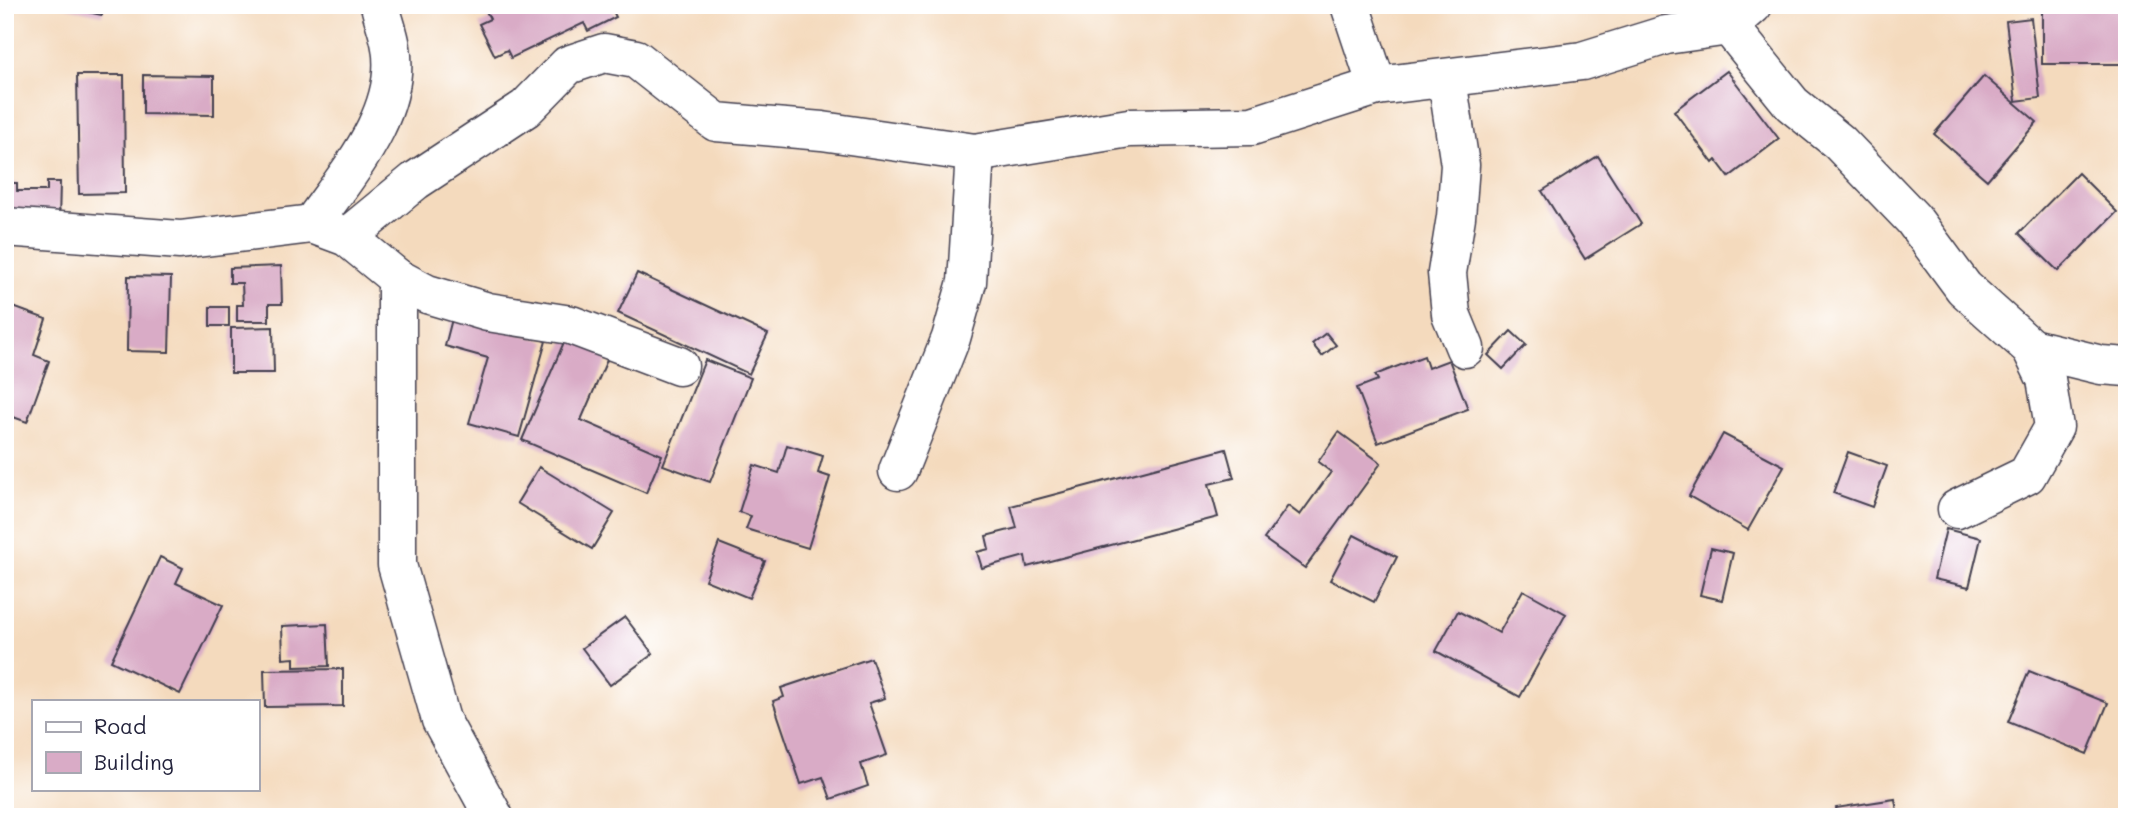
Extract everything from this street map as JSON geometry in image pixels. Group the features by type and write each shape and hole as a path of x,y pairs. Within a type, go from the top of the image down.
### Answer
{"street":[{"path":"330,231 388,94 391,49 380,5"},
{"path":"1350,5 1377,86"},
{"path":"5,227 180,240 330,231 415,181 526,108 568,65 604,53 636,59 716,122 822,131 975,153 1129,128 1252,126 1377,86 1581,61 1741,16 1759,67 1792,104 1839,142 1913,219 1964,288 2031,348 2046,379 2054,427 2027,475 1957,509"},
{"path":"1447,79 1460,164 1456,217 1447,273 1451,314 1465,348"},
{"path":"898,471 951,338 967,282 975,153"},
{"path":"330,231 397,278 427,294 488,312 571,325 679,366"},
{"path":"397,278 397,565 442,720 494,817"},
{"path":"2031,348 2101,365 2127,367"}],"building":[{"path":"54,5 104,5 102,15"},
{"path":"483,5 610,5 616,17 588,31 584,23 511,58 507,50 495,56 479,24 490,19"},
{"path":"2042,5 2127,5 2127,64 2042,64"},
{"path":"2031,18 2040,98 2016,101 2006,21"},
{"path":"1727,71 1779,139 1729,177 1716,160 1713,163 1674,111"},
{"path":"77,75 124,75 125,193 79,194"},
{"path":"143,75 214,76 214,115 143,114"},
{"path":"1984,76 2037,122 1987,180 1934,134"},
{"path":"1598,156 1641,224 1585,259 1542,191"},
{"path":"2078,173 2117,212 2058,271 2019,233"},
{"path":"47,182 60,182 59,221 5,214 5,183 17,183 17,191 47,191"},
{"path":"281,266 282,304 269,304 269,321 237,321 237,305 243,305 242,283 230,283 230,268"},
{"path":"637,273 768,334 749,374 618,313"},
{"path":"128,276 171,277 169,352 127,351"},
{"path":"5,304 46,319 34,355 49,361 27,422 5,414"},
{"path":"210,307 229,307 229,326 210,326"},
{"path":"453,315 546,341 519,437 469,423 488,358 445,346"},
{"path":"273,327 274,373 231,373 231,328"},
{"path":"1511,331 1526,345 1503,369 1488,355"},
{"path":"1326,333 1336,345 1322,356 1312,344"},
{"path":"567,335 610,353 581,420 662,455 646,493 522,440"},
{"path":"1424,356 1428,368 1449,360 1468,409 1378,443 1357,388 1378,380 1375,375"},
{"path":"705,360 751,378 710,482 663,465"},
{"path":"1339,432 1381,463 1305,568 1264,539 1288,506 1300,515 1331,472 1318,462"},
{"path":"1723,434 1784,466 1748,530 1689,496"},
{"path":"787,445 823,456 818,473 830,477 808,548 746,529 751,516 739,512 754,465 779,473"},
{"path":"1226,449 1234,478 1209,484 1218,517 1027,567 1025,556 982,568 977,552 989,549 986,536 1017,528 1011,506"},
{"path":"1848,452 1887,466 1872,507 1833,493"},
{"path":"539,467 614,513 592,549 517,503"},
{"path":"1946,529 1981,538 1969,587 1934,579"},
{"path":"1354,535 1397,557 1374,602 1330,580"},
{"path":"719,543 765,561 749,598 705,580"},
{"path":"1711,548 1733,553 1722,600 1700,595"},
{"path":"160,557 183,568 176,583 223,605 180,694 111,661"},
{"path":"1523,590 1566,614 1520,697 1436,651 1458,611 1499,633"},
{"path":"625,617 653,654 610,685 582,648"},
{"path":"327,624 329,666 294,667 294,658 283,659 282,626"},
{"path":"871,658 885,698 869,703 887,755 861,764 868,786 831,799 823,777 801,784 773,701 784,697 781,688"},
{"path":"343,669 343,706 265,707 264,670"},
{"path":"2029,671 2108,703 2087,754 2008,722"},
{"path":"1895,799 1898,817 1838,817 1836,808"}]}
